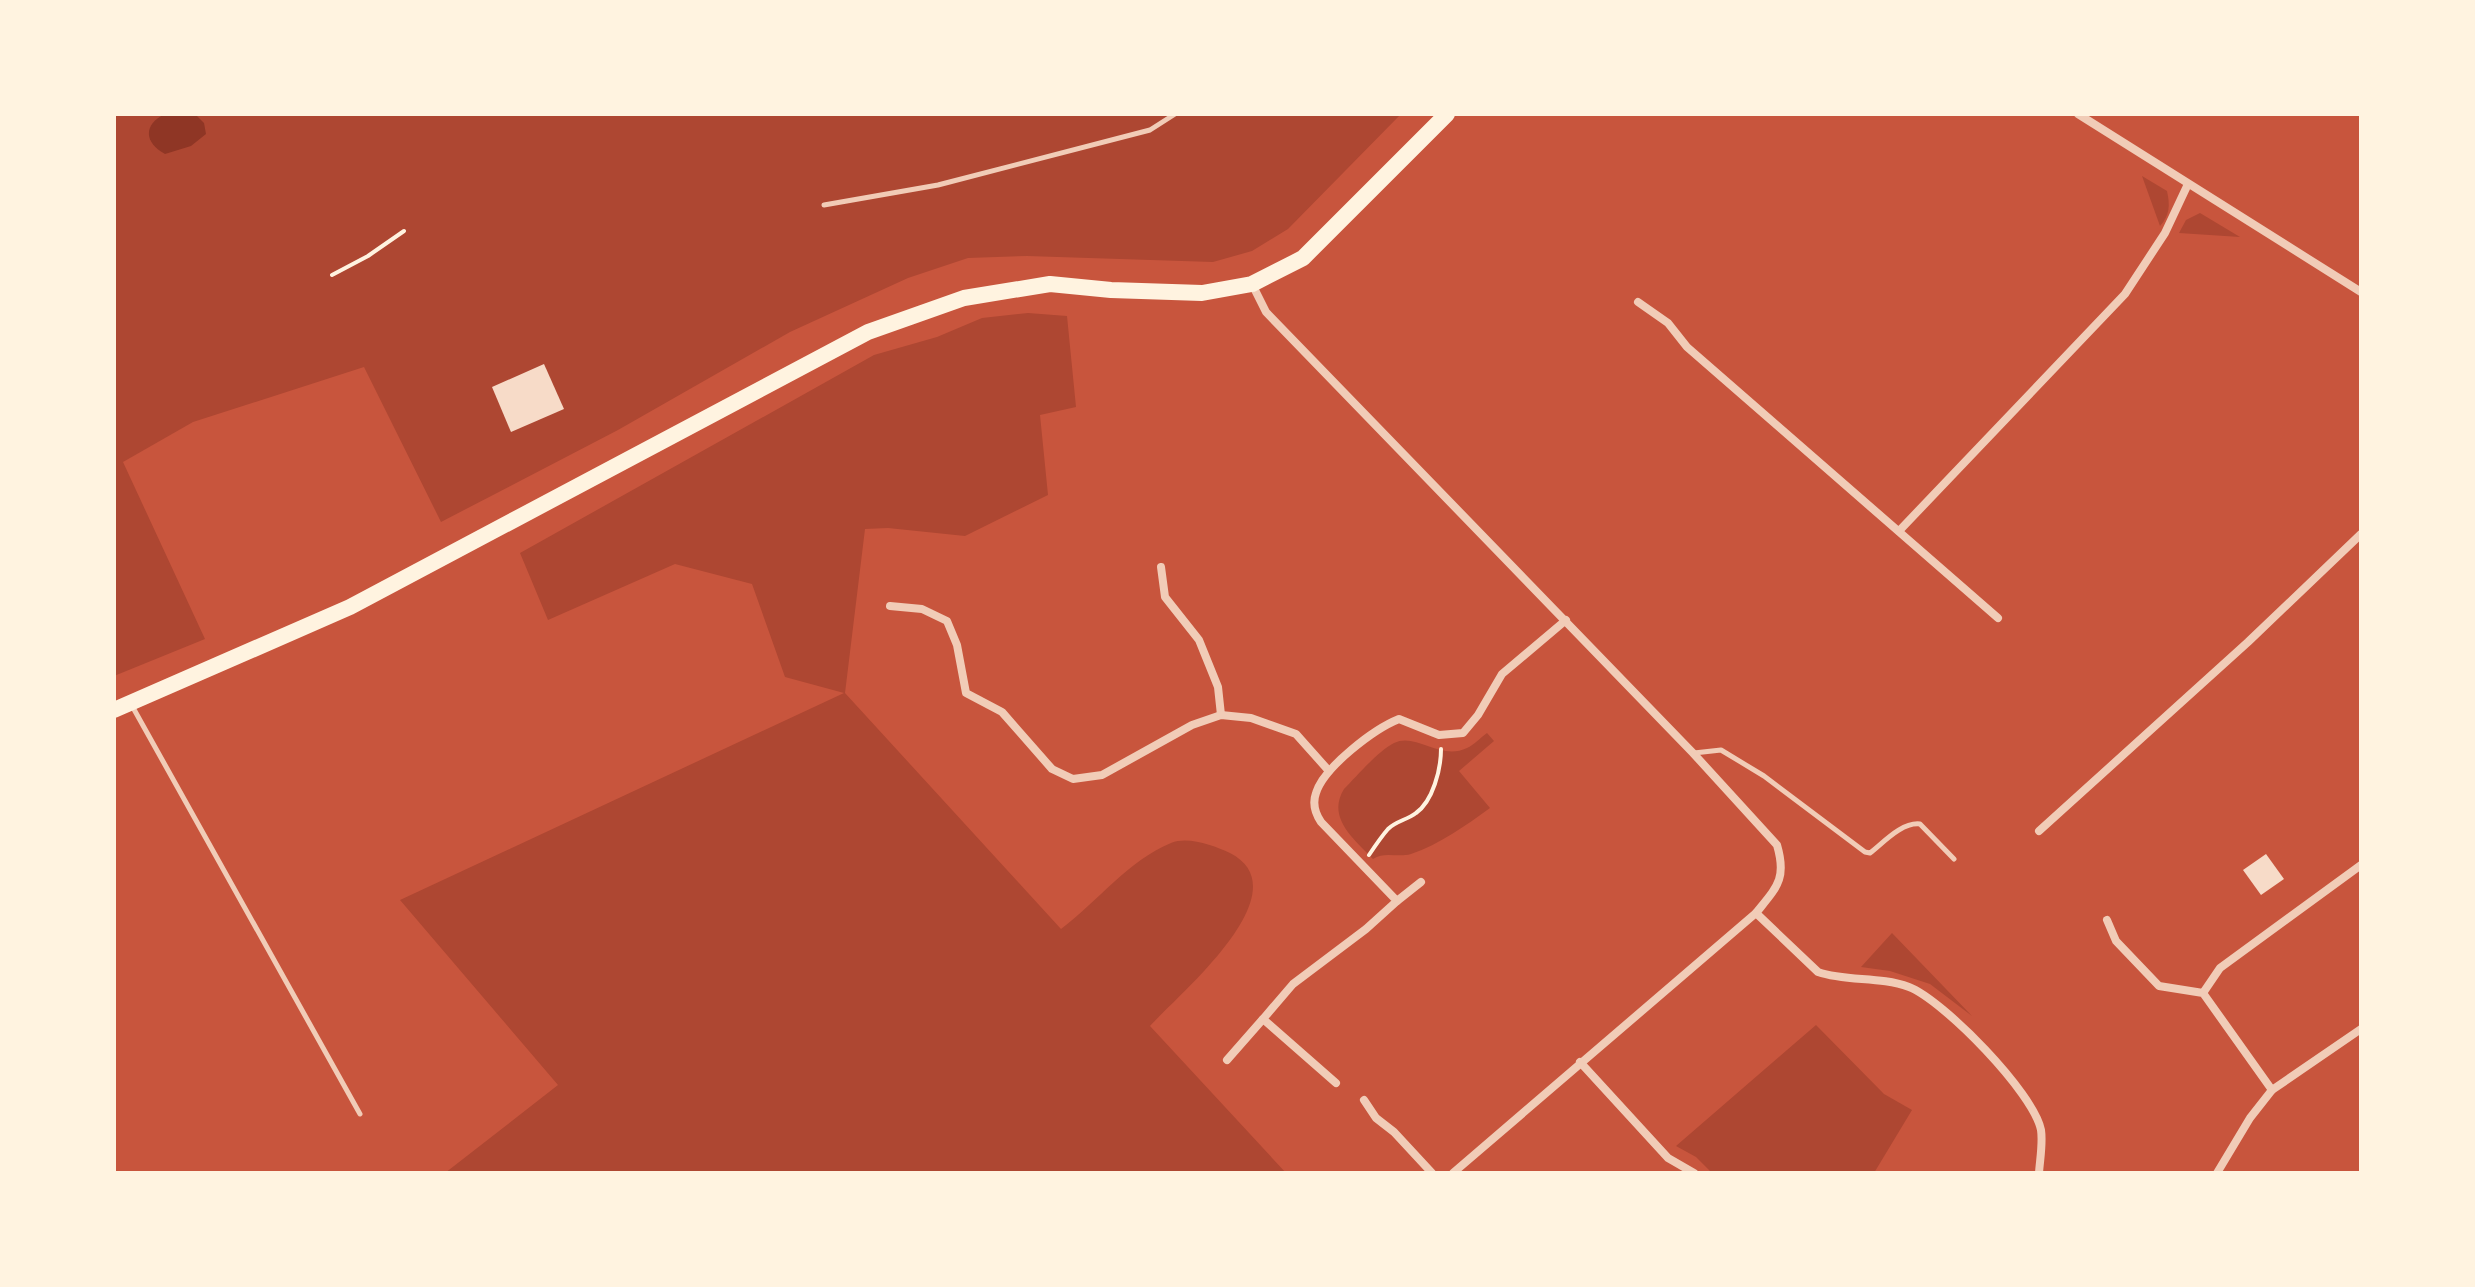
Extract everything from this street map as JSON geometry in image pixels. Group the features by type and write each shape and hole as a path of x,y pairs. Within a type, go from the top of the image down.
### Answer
{"main road":[{"path":"114,710 350,607 868,332 964,298 1050,284 1202,293 1252,284 1303,258 1447,114"}],"street":[{"path":"2078,114 2361,292"},
{"path":"1899,531 2125,294 2165,233 2188,184"},
{"path":"1252,284 1266,312 1693,753 1777,845 1783,864 1779,885 1756,913 1453,1173"},
{"path":"1638,302 1668,323 1687,347 1998,618"},
{"path":"2039,831 2248,642 2361,534"},
{"path":"1161,567 1165,597 1199,640 1218,687 1221,715"},
{"path":"890,606 922,609 947,621 957,645 966,693 1002,712 1052,769 1073,779 1102,775 1192,725 1221,715 1251,718 1296,734 1329,771"},
{"path":"1397,901 1314,811 1316,793 1329,771 1382,726 1399,719 1439,735 1463,733 1478,715 1502,674 1566,620"},
{"path":"2203,993 2220,968 2361,865"},
{"path":"1227,1060 1293,984 1366,929 1421,882"},
{"path":"1756,913 1818,972 1910,987 1952,1015 2028,1100 2041,1129 2039,1173"},
{"path":"2107,920 2116,941 2159,986 2203,993 2272,1090"},
{"path":"1263,1019 1336,1083"},
{"path":"2217,1173 2250,1118 2272,1090 2361,1029"},
{"path":"1580,1062 1668,1158 1694,1173"},
{"path":"1364,1100 1376,1118 1394,1132 1432,1173"}],"lane":[{"path":"824,205 961,180 1150,130 1175,114"},
{"path":"130,703 360,1114"},
{"path":"1693,753 1721,750 1764,776 1865,852 1870,853 1915,822 1954,859"}],"path":[{"path":"332,275 368,256 404,231"},
{"path":"1362,864 1388,829 1416,813 1424,804 1439,765 1439,735"}],"shaded area":[{"path":"114,114 1401,114 1288,229 1252,251 1213,262 1027,256 968,258 908,278 790,332 618,430 441,522 364,367 193,422 123,462 205,639 114,676"},
{"path":"165,114 195,114 204,123 206,134 191,146 165,154 153,145 149,134 153,123"},
{"path":"2142,176 2167,191 2168,210 2160,226"},
{"path":"2200,213 2240,237 2179,233 2186,220"},
{"path":"1028,313 1067,316 1076,407 1040,415 1048,495 965,536 888,528 865,529 845,693 1061,929 1141,860 1171,843 1193,841 1217,848 1230,853 1249,870 1253,892 1245,916 1207,968 1150,1026 1286,1173 445,1173 558,1085 400,900 844,693 785,677 752,584 675,564 548,620 520,553 874,355 937,337 982,318"},
{"path":"1487,733 1494,741 1459,771 1490,808 1462,828 1411,854 1382,855 1373,859 1345,828 1338,810 1344,789 1388,747 1411,741 1457,751 1470,747"},
{"path":"1892,933 1972,1016 1930,984 1890,971 1861,967"},
{"path":"1816,1025 1884,1094 1912,1110 1874,1173 1712,1173 1696,1157 1676,1146"}],"building":[{"path":"544,364 564,409 511,432 492,387"},
{"path":"2266,854 2284,879 2261,895 2243,870"}]}
